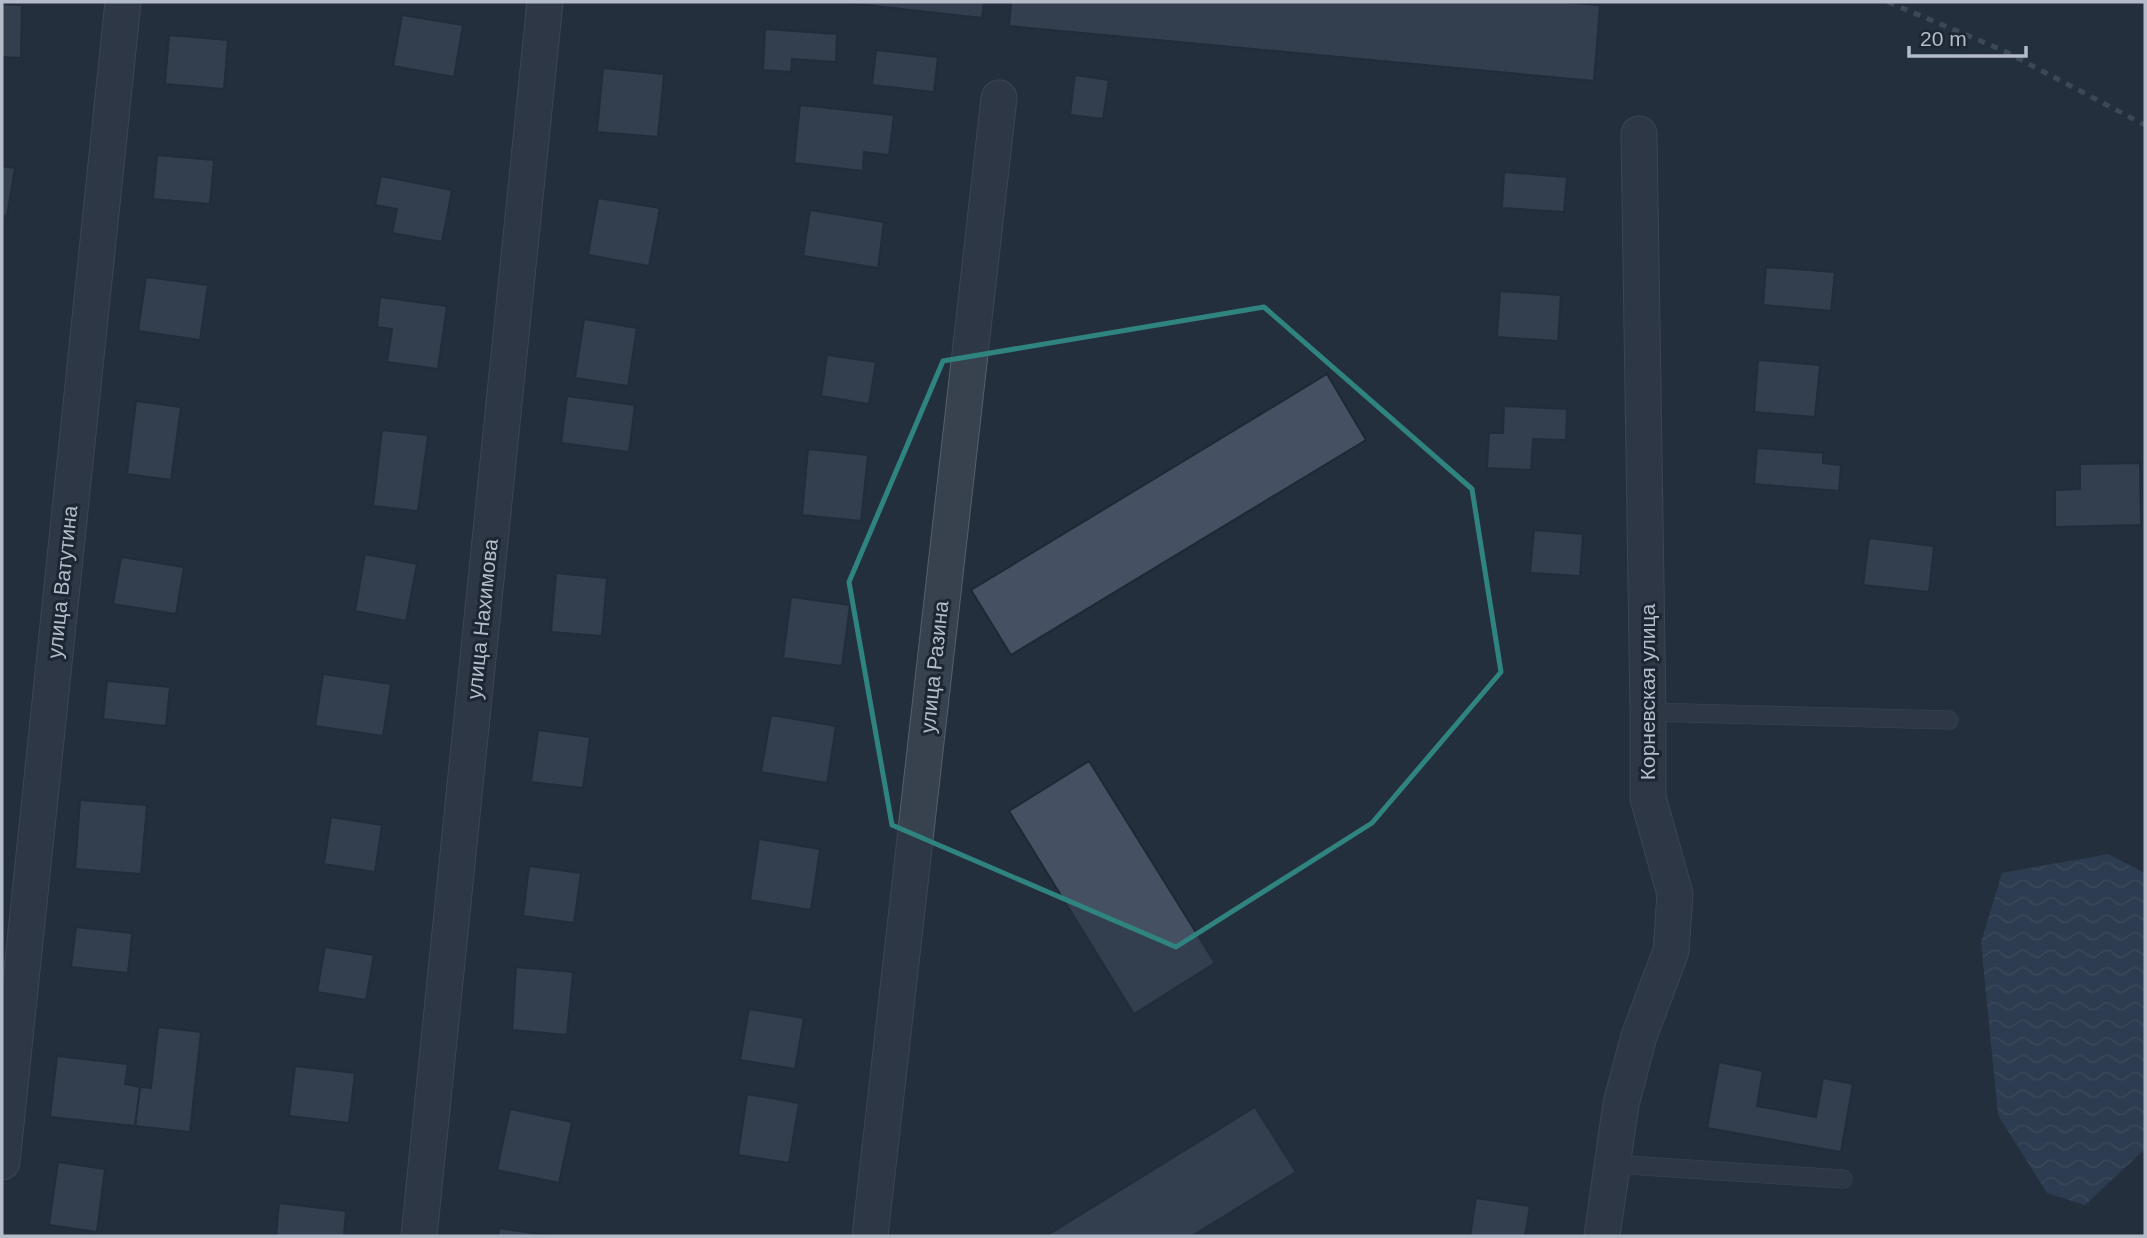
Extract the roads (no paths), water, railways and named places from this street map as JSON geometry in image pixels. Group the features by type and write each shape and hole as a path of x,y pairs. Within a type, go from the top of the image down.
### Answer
{"street":[{"name":"улица Ватутина","path":"2,1162 123,2"},
{"name":"улица Нахимова","path":"419,1236 545,2"},
{"name":"улица Разина","path":"870,1236 999,98"},
{"name":"Корневская улица","path":"1602,1236 1621,1104 1639,1035 1671,951 1675,894 1648,798 1639,134"}],"lane":[{"path":"1648,712 1949,720"},
{"path":"1612,1164 1843,1179"}],"water":[{"path":"2108,854 2145,873 2145,1149 2085,1205 2047,1193 1998,1115 1981,942 2002,873"}],"railway":[{"path":"1888,2 2002,50 2145,125"}]}
